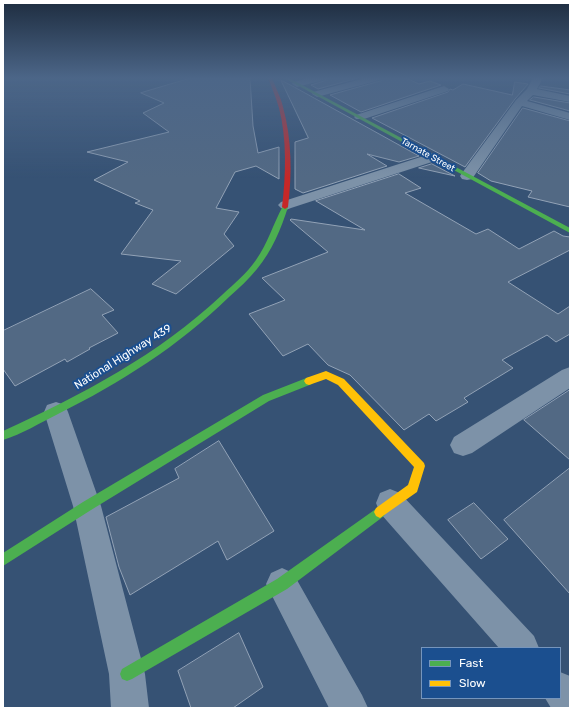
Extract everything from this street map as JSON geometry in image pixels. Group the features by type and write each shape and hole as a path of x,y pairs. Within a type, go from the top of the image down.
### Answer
{"street":[{"name":"National Highway 439","path":"3,436 56,412 174,342 220,303 256,266 279,225 286,205 287,138 282,111"},
{"name":"Tarnate Street","path":"349,111 467,176 570,230"},
{"path":"360,117 377,111"},
{"path":"467,176 513,111"},
{"path":"551,111 570,117"},
{"path":"286,205 433,157"},
{"path":"3,560 87,506 266,398 326,375 341,382 420,466 412,488 282,584 128,674"},
{"path":"463,445 570,376"},
{"path":"56,412 87,506 128,674 130,708"},
{"path":"390,503 521,647"},
{"path":"282,584 349,708"},
{"path":"561,691 570,701"}],"building":[{"path":"147,111 252,111 258,153 279,147 279,179 256,166 235,172 216,208 239,212 224,234 234,246 176,294 152,284 181,261 121,254 153,210 135,203 140,201 94,180 128,162 87,152 169,132 143,113"},
{"path":"296,111 338,111 419,156 399,162 367,154 387,166 303,193 295,189 295,142 308,138"},
{"path":"392,111 506,111 465,167 372,118"},
{"path":"521,111 534,111 570,121 570,207 528,197 532,191 491,181 478,173"},
{"path":"432,164 455,176 419,168"},
{"path":"399,174 421,188 405,193 476,234 488,229 519,249 554,231 563,236 570,237 570,250 508,282 558,314 570,306 570,334 556,342 547,335 502,360 513,368 464,398 468,402 436,421 429,414 404,430 350,375 328,365 308,344 283,356 249,314 285,300 262,278 328,252 290,220 291,219 365,230 316,201"},
{"path":"91,289 114,310 102,315 118,333 89,348 90,349 67,362 65,359 15,386 3,369 3,331"},
{"path":"570,390 570,460 524,420"},
{"path":"219,441 274,531 227,560 218,541 130,595 119,567 106,517 179,478 175,469"},
{"path":"570,468 570,594 504,520"},
{"path":"474,503 508,539 481,559 448,520"},
{"path":"239,633 263,687 233,708 191,708 178,671"}],"traffic: fast":[{"path":"348,111 570,231"},
{"path":"3,436 96,390 155,354 183,334 209,312 255,267 264,254 285,207"},
{"path":"3,560 87,506 266,398 309,381"},
{"path":"127,674 282,584 380,512"}],"traffic: slow":[{"path":"309,381 326,375 341,382 420,466 413,488 380,512"}],"traffic: jam":[{"path":"282,111 287,138 287,192 285,207"}]}
